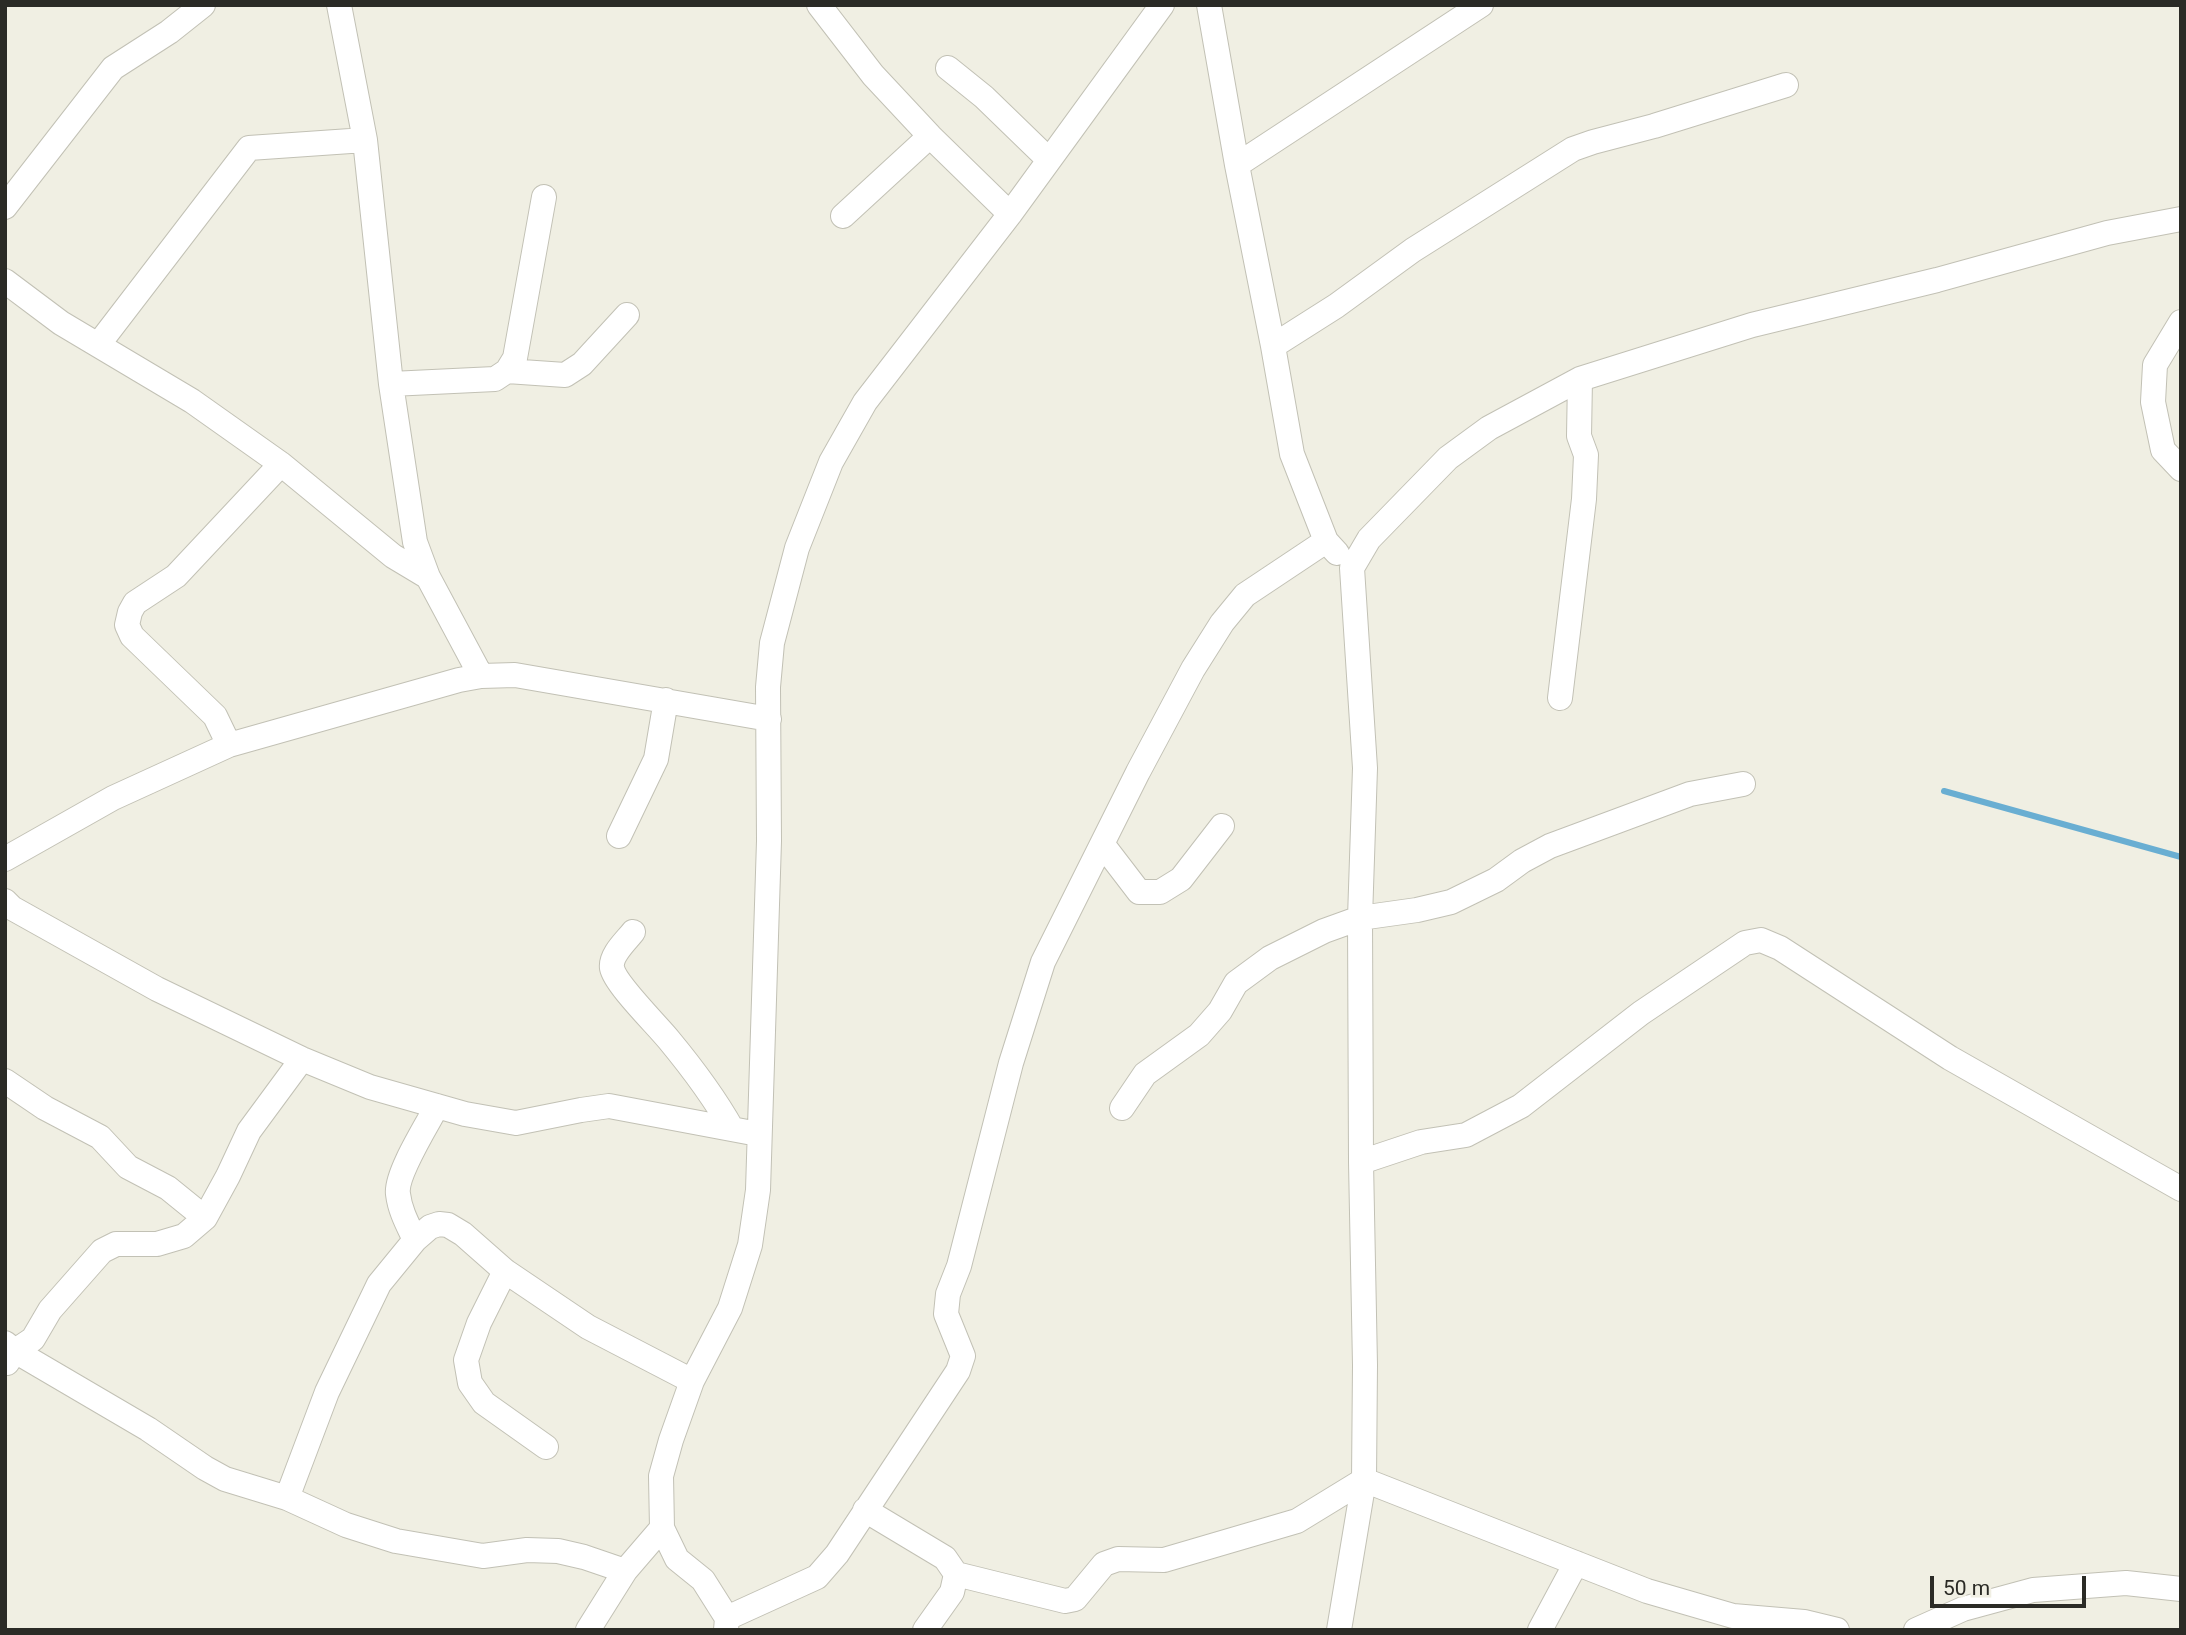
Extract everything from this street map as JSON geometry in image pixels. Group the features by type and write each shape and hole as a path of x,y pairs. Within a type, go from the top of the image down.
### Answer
{"street":[{"path":"5,207 113,68 169,32 203,5"},
{"path":"339,5 365,140 391,384 415,542 428,577 481,676"},
{"path":"819,5 873,75 930,136 1010,214"},
{"path":"1163,5 1010,214 866,402 831,462 797,548 772,643 768,687 768,855 758,1190 750,1245 730,1308 692,1381 661,1476 662,1528 677,1559 702,1580 726,1624 817,1577 837,1554 958,1371 963,1356 946,1314 948,1294 959,1266 1011,1063 1043,962 1138,772 1193,669 1222,623 1245,595 1326,541"},
{"path":"1209,5 1292,454 1326,541 1352,568"},
{"path":"1237,165 1481,5"},
{"path":"948,68 992,104 1049,160"},
{"path":"1273,346 1336,306 1413,250 1573,149 1654,127 1786,85"},
{"path":"843,216 930,136"},
{"path":"98,345 249,148 365,140"},
{"path":"391,384 495,379 507,371 515,358 544,197"},
{"path":"1339,1630 1364,1480 1360,918 1365,768 1352,568 1369,539 1448,458 1489,428 1580,379 1752,325 1937,280 2107,233 2181,219"},
{"path":"5,281 61,323 192,401 281,464 393,556 428,577"},
{"path":"507,371 565,375 582,364 627,315"},
{"path":"2181,323 2155,365 2152,402 2164,450 2181,468"},
{"path":"1560,698 1584,499 1586,455 1579,436 1580,379"},
{"path":"229,745 215,716 132,636 127,625 135,603 176,576 281,464"},
{"path":"5,859 113,798 229,745 447,683 481,676 515,675 769,719"},
{"path":"619,836 656,759 666,700"},
{"path":"1122,1108 1145,1074 1199,1035 1220,1012 1236,983 1270,958 1324,931 1360,918 1417,911 1451,902 1496,880 1522,861 1550,846 1690,794 1744,784"},
{"path":"1103,845 1139,892 1160,892 1181,880 1222,826"},
{"path":"5,901 12,908 157,989 302,1059 370,1087 437,1106 516,1123 609,1106 758,1134"},
{"path":"633,932 612,958 612,970 622,986 669,1039 713,1095 733,1129"},
{"path":"1361,1162 1421,1142 1466,1135 1521,1106 1641,1013 1745,943 1761,940 1780,948 1950,1058 2181,1189"},
{"path":"8,1353 33,1339 50,1310 102,1251 116,1244 157,1244 184,1236 205,1218 249,1131 302,1059"},
{"path":"5,1081 45,1108 100,1137 128,1167 168,1188 205,1218"},
{"path":"415,1240 401,1211 397,1191 402,1172 437,1106"},
{"path":"287,1498 327,1392 379,1284 415,1240 430,1227 439,1224 448,1225 463,1234 505,1271 589,1327 692,1381"},
{"path":"505,1271 479,1323 466,1360 470,1383 484,1402 546,1447"},
{"path":"8,1353 148,1429 225,1479 287,1498 346,1525 396,1541 484,1556 527,1549 558,1551 625,1572"},
{"path":"865,1510 945,1558 956,1574 1065,1601 1075,1599 1104,1564 1118,1559 1164,1560 1297,1521 1364,1480"},
{"path":"1364,1480 1647,1591 1733,1616 1804,1622 1837,1630"},
{"path":"588,1630 625,1572 662,1528"},
{"path":"1540,1630 1576,1563"},
{"path":"925,1630 951,1592 956,1574"},
{"path":"1916,1630 1963,1609 2033,1590 2126,1583 2181,1589"}],"waterway":[{"path":"1944,791 2181,857"}]}
